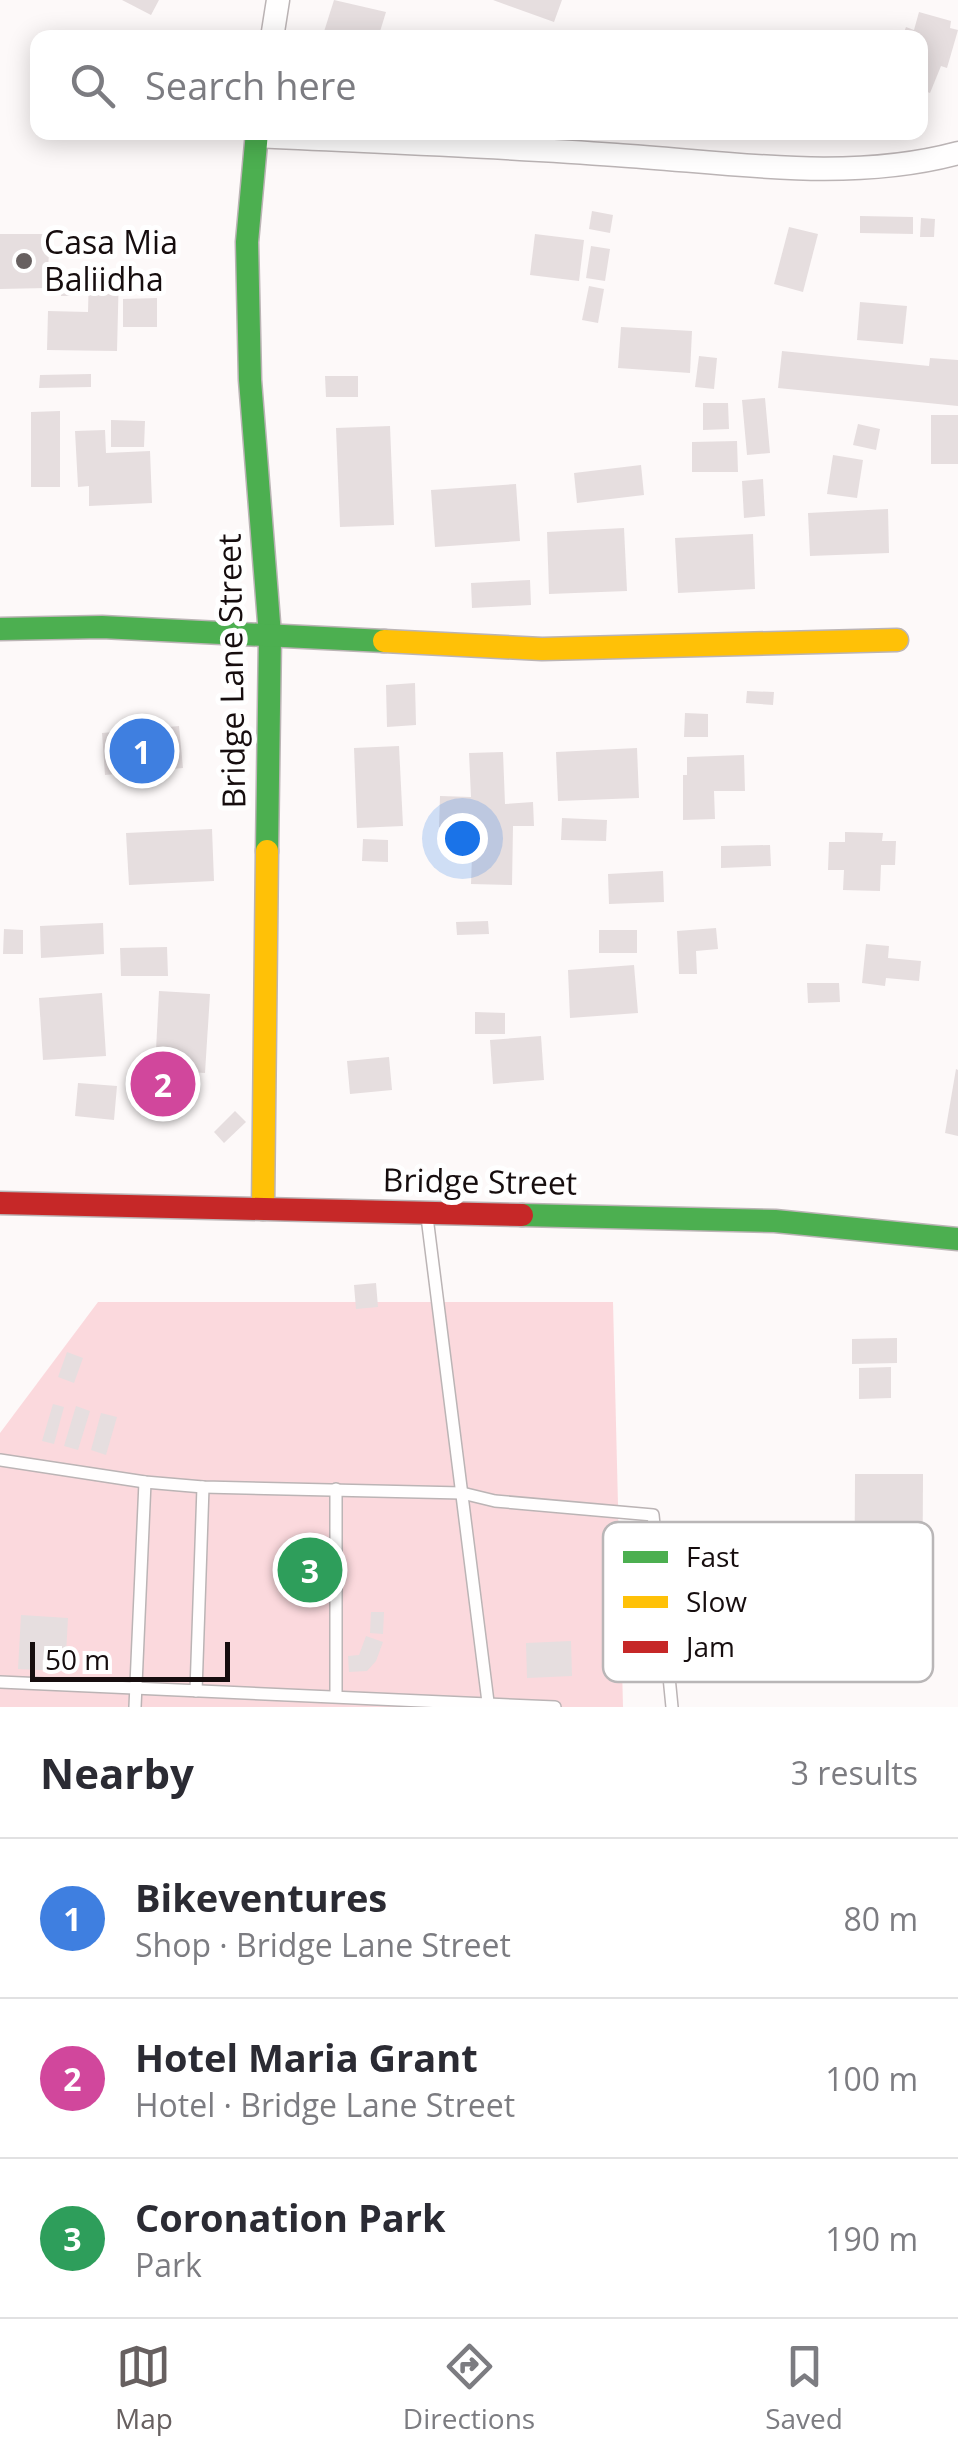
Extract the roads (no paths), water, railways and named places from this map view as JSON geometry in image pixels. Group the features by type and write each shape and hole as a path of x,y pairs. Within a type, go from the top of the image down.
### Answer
{"street":[{"path":"273,30 278,0"},
{"name":"Bridge Lane Street","path":"256,140 246,242 250,380 270,635 263,1209"},
{"path":"366,140 825,169 877,167 958,153"},
{"path":"0,629 102,628 542,649 897,640"},
{"name":"Bridge Street","path":"0,1203 775,1222 958,1239"}],"lane":[{"path":"426,1213 488,1702"},
{"path":"0,1460 203,1487 462,1493 494,1500 653,1515 654,1522"},
{"path":"136,1707 145,1482"},
{"path":"196,1691 203,1487"},
{"path":"336,1489 336,1696"},
{"path":"0,1682 555,1707"},
{"path":"670,1682 672,1707"}],"place":[{"name":"Casa Mia Baliidha","path":"24,261"},
{"name":"Bikeventures","path":"142,751"},
{"name":"Hotel Maria Grant","path":"163,1084"},
{"name":"Coronation Park","path":"310,1570"}]}
